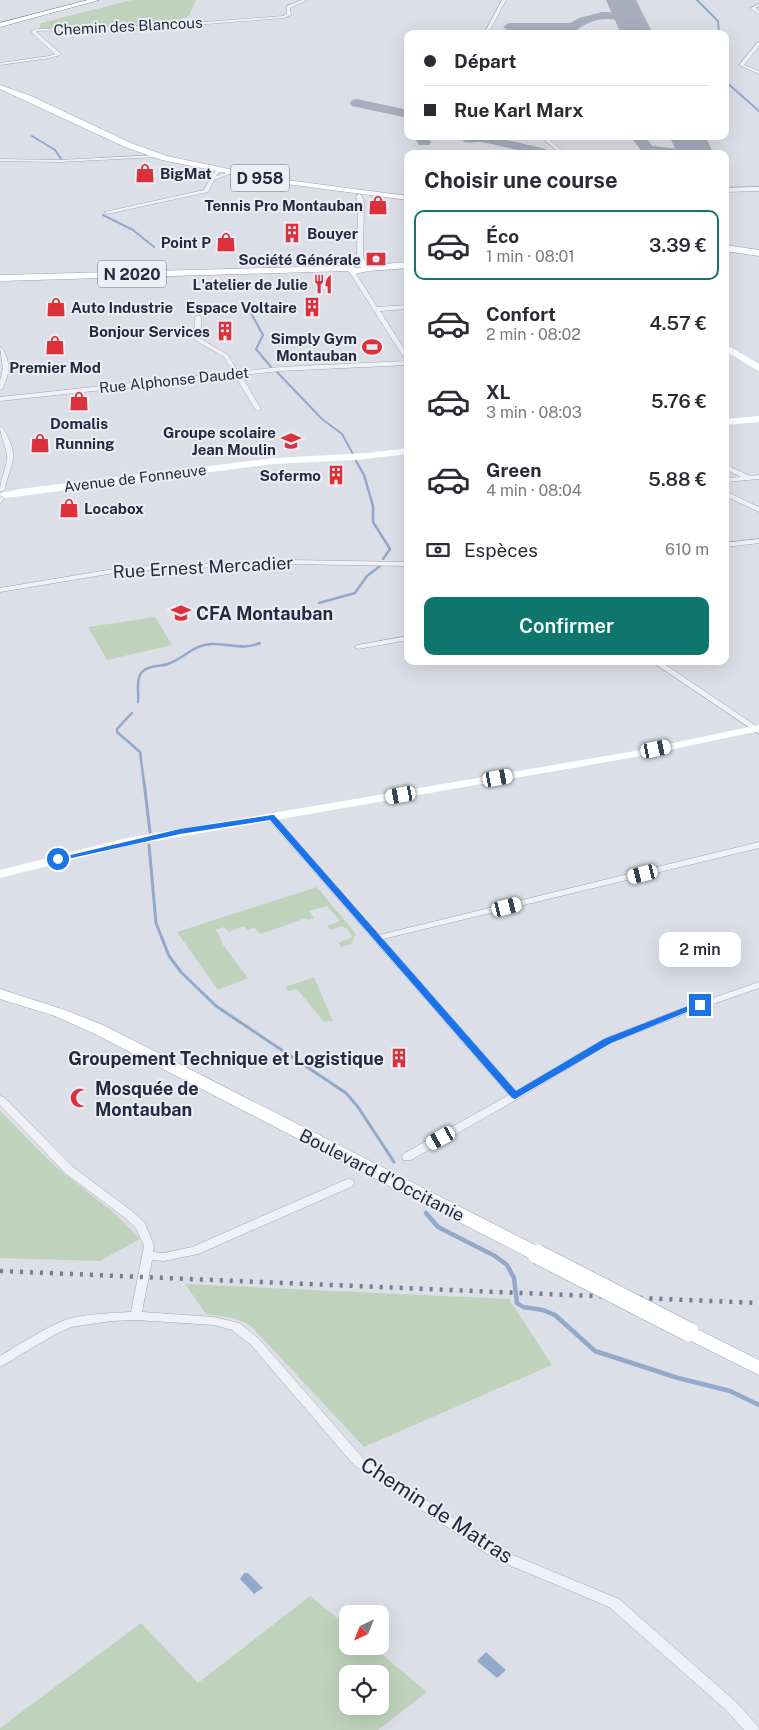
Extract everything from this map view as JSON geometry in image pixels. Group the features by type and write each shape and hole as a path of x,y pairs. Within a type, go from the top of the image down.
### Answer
{"highway":[{"path":"0,24 96,0"},
{"path":"0,24 82,1"}],"main road":[{"name":"D 958","path":"0,87 144,152 157,156 230,173 330,188 363,196 381,194 404,197"},
{"name":"D 958","path":"102,133 148,152 182,162"},
{"path":"729,249 755,252"},
{"path":"729,253 755,252"},
{"name":"N 2020","path":"0,278 403,265"},
{"name":"Boulevard d'Occitanie","path":"0,994 60,1013 106,1034 759,1368"}],"street":[{"name":"Chemin des Blancous","path":"0,64 50,57 58,54 33,32 36,30 153,27 284,17 290,15 288,7 305,0"},
{"path":"488,30 504,0"},
{"path":"759,5 752,8 759,13"},
{"path":"759,43 741,65 759,73"},
{"path":"547,140 559,150"},
{"path":"133,156 144,152"},
{"path":"0,160 59,161 157,156"},
{"path":"107,212 206,192 213,174 219,170"},
{"path":"212,179 230,173"},
{"path":"729,190 759,189"},
{"path":"363,196 358,265 359,281 404,354"},
{"path":"358,265 362,278 359,281"},
{"path":"377,309 404,307"},
{"path":"198,317 198,340 223,353 258,409"},
{"path":"729,349 759,368"},
{"path":"0,350 7,362 6,374 0,388"},
{"name":"Rue Alphonse Daudet","path":"0,399 237,373 404,361"},
{"path":"729,422 759,419"},
{"path":"0,428 9,445 10,454 8,471 2,491"},
{"name":"Avenue de Fonneuve","path":"2,491 20,492 249,465 404,451"},
{"path":"729,468 750,478"},
{"path":"729,480 759,477"},
{"path":"729,495 759,510"},
{"path":"729,545 759,541"},
{"name":"Rue Ernest Mercadier","path":"0,590 126,568 290,562 404,564"},
{"path":"358,647 404,639"},
{"path":"661,665 757,730"},
{"path":"0,874 136,841 635,754 757,730"},
{"path":"272,817 515,1096"},
{"path":"377,938 759,845"},
{"path":"406,1157 515,1096 607,1041 684,1011 759,985"},
{"path":"0,1099 69,1170 128,1214 140,1226 149,1246 136,1316"},
{"path":"148,1256 164,1257 194,1251 349,1183"},
{"name":"Chemin de Matras","path":"0,1362 50,1332 90,1318 136,1316 214,1320 235,1326 255,1342 358,1461 499,1554 614,1603 730,1705 753,1730"}],"green space":[{"path":"132,0 196,0 188,17 158,26 39,29 41,23"},
{"path":"155,617 172,645 107,660 88,627"},
{"path":"317,887 356,934 351,944 341,947 338,943 352,937 348,930 342,926 331,930 327,926 340,921 327,906 309,911 314,918 308,920 306,918 261,934 254,928 247,930 244,926 229,932 224,927 216,930 222,940 221,942 248,978 218,990 177,932"},
{"path":"314,977 333,1021 324,1022 297,989 288,991 285,987"},
{"path":"0,1111 57,1168 114,1213 140,1239 100,1261 0,1258"},
{"path":"185,1284 509,1299 552,1365 364,1447 250,1325 233,1318 206,1314"},
{"path":"310,1596 339,1620 339,1655 383,1655 427,1692 378,1730 0,1730 0,1728 141,1623 198,1683"}],"water":[{"path":"244,1573 248,1573 263,1588 254,1594 240,1579"},
{"path":"486,1652 506,1670 497,1678 477,1661"}],"waterway":[{"path":"697,0 718,21 719,30"},
{"path":"729,85 759,111"},
{"path":"32,136 55,150 62,160"},
{"path":"103,215 133,230 154,247"},
{"path":"247,306 263,335 256,349 271,367"},
{"path":"276,371 322,419 342,434 353,454"},
{"path":"355,459 364,475 373,506 373,522 390,549 383,559"},
{"path":"319,603 355,593 367,576 380,566"},
{"path":"138,702 139,678 145,669 168,664 207,644 248,646 260,643"},
{"path":"132,713 117,729 117,732 140,752 144,783"},
{"path":"144,782 150,832"},
{"path":"149,845 156,923 169,956 181,972 216,1006 346,1093 358,1107 394,1162"},
{"path":"426,1213 438,1227 495,1256 507,1265 514,1278 517,1303 523,1307 543,1310 555,1315 595,1351 678,1378 730,1391 759,1405"}],"taxiway":[{"path":"570,30 583,21 602,16 620,17 628,20 633,26"},
{"path":"509,27 572,27"},
{"path":"357,103 404,113"},
{"path":"488,140 532,150"},
{"path":"640,140 648,150"}],"runway":[{"path":"621,0 635,30"},
{"path":"689,140 694,150"}],"railway":[{"path":"0,1271 759,1303"}],"place":[{"name":"BigMat","path":"145,173"},
{"name":"Tennis Pro Montauban","path":"378,205"},
{"name":"Bouyer","path":"292,233"},
{"name":"Point P","path":"226,242"},
{"name":"Société Générale","path":"376,259"},
{"name":"L'atelier de Julie","path":"323,284"},
{"name":"Auto Industrie","path":"56,307"},
{"name":"Espace Voltaire","path":"312,307"},
{"name":"Bonjour Services","path":"225,331"},
{"name":"Premier Mod","path":"55,345"},
{"name":"Simply Gym Montauban","path":"372,347"},
{"name":"Domalis","path":"79,401"},
{"name":"Groupe scolaire Jean Moulin","path":"291,441"},
{"name":"Running","path":"40,443"},
{"name":"Sofermo","path":"336,475"},
{"name":"Locabox","path":"69,508"},
{"name":"CFA Montauban","path":"181,613"},
{"name":"Groupement Technique et Logistique","path":"399,1058"},
{"name":"Mosquée de Montauban","path":"80,1098"}],"route":[{"path":"58,859 127,842 272,817 515,1096 607,1041 700,1005"}]}
